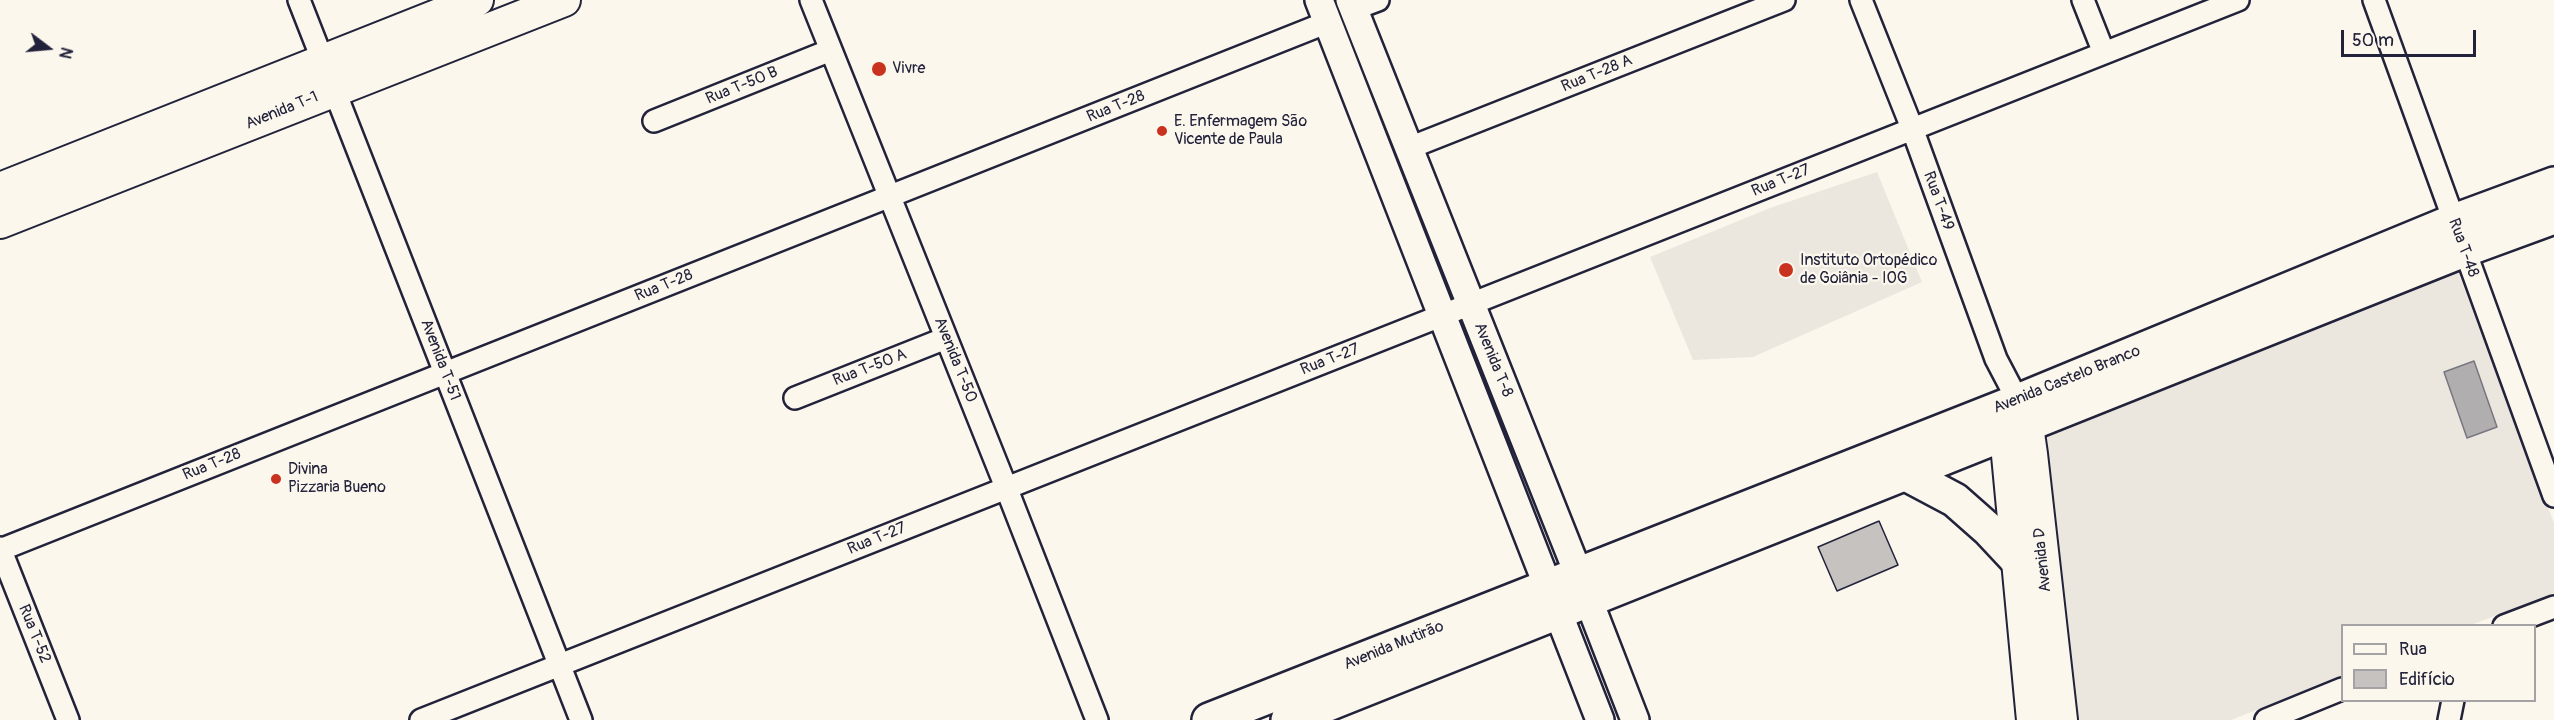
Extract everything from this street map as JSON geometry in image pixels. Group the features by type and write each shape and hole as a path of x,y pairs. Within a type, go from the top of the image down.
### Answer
{"main road":[{"name":"Avenida T-1","path":"0,189 477,0"},
{"name":"Avenida T-1","path":"0,222 564,0"},
{"name":"Avenida Castelo Branco","path":"1584,587 2013,417 2459,236 2554,184"},
{"name":"Avenida Castelo Branco","path":"2459,236 2554,217"},
{"name":"Avenida Castelo Branco","path":"1584,587 1906,474 2013,417"},
{"name":"Avenida D","path":"2013,417 2018,561 2033,720"},
{"name":"Avenida D","path":"2013,417 2061,720"},
{"path":"1906,474 1955,500 1989,530 2018,561"},
{"name":"Avenida Mutirão","path":"1209,720 1584,587"},
{"name":"Avenida Mutirão","path":"1288,720 1553,598"}],"street":[{"name":"Avenida T-51","path":"299,0 581,720"},
{"name":"Avenida T-50","path":"811,0 1006,487 1096,720"},
{"name":"Rua T-28 A","path":"1410,148 1784,0"},
{"name":"Rua T-49","path":"1861,0 1912,128 1996,359 2013,417"},
{"path":"2083,0 2104,53"},
{"name":"Rua T-27","path":"421,720 2238,0"},
{"name":"Rua T-48","path":"2374,0 2554,496"},
{"name":"Avenida T-8","path":"1361,3 1410,148 1635,720"},
{"name":"Avenida T-8","path":"1323,11 1600,720"},
{"name":"Rua T-28","path":"0,549 888,197 1323,11"},
{"name":"Rua T-50 B","path":"654,122 831,50"},
{"name":"Rua T-50 A","path":"795,398 946,338"},
{"name":"Rua T-52","path":"0,549 68,720"},
{"path":"2509,624 2554,607"},
{"path":"2266,720 2341,690"},
{"path":"2449,720 2453,702"}],"shaded area":[{"name":"Instituto Ortopédico de Goiânia - IOG","path":"1877,172 1922,282 1753,357 1693,360 1650,257 1770,208"},
{"path":"2453,259 2554,523 2554,593 2474,624 2341,624 2341,676 2231,720 2074,720 2044,438"},
{"path":"2474,361 2497,427 2467,438 2444,372"}],"building":[{"path":"1879,521 1898,565 1837,591 1818,547"}],"place":[{"name":"Vivre","path":"879,69"},
{"name":"E. Enfermagem São Vicente de Paula","path":"1162,131"},
{"name":"Instituto Ortopédico de Goiânia - IOG","path":"1786,270"},
{"name":"Divina Pizzaria Bueno","path":"276,479"}]}
